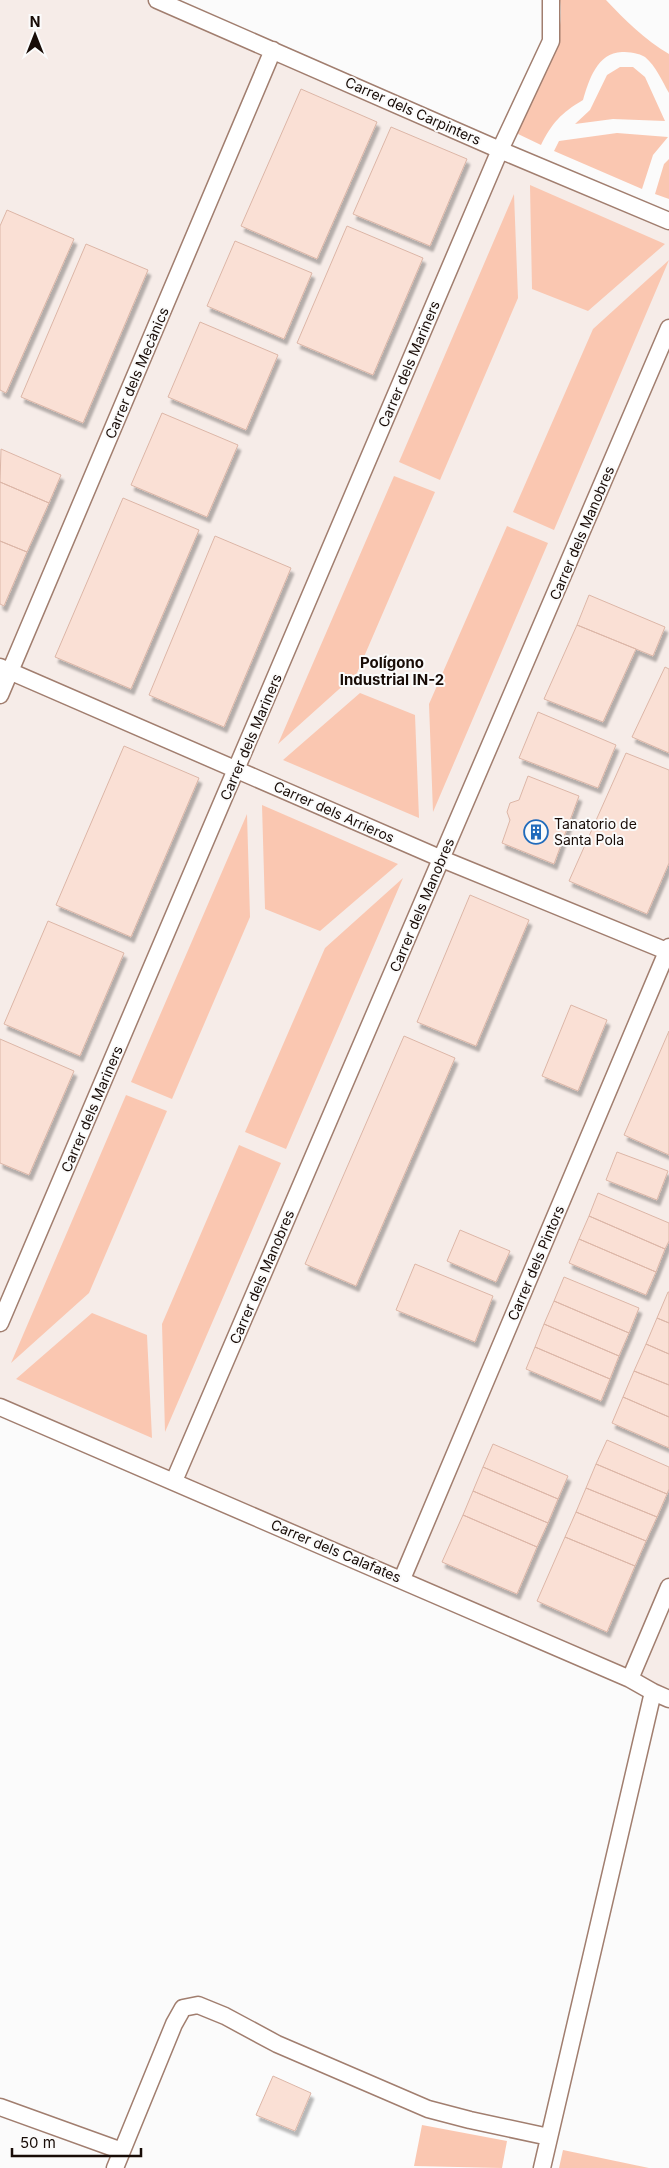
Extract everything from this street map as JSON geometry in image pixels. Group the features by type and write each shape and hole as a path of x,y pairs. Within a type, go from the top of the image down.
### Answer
{"street":[{"name":"Carrer dels Carpinters","path":"157,0 500,150 669,221"},
{"name":"Carrer dels Mariners","path":"0,1323 238,770 500,150 551,41 551,0"},
{"name":"Carrer dels Mecànics","path":"0,695 5,669 273,50"},
{"name":"Carrer dels Manobres","path":"174,1482 669,328"},
{"name":"Carrer dels Arrieros","path":"5,669 442,859 668,950"},
{"name":"Carrer dels Pintors","path":"402,1579 668,950"},
{"name":"Carrer dels Calafates","path":"0,1408 630,1678 669,1699"},
{"path":"630,1678 669,1587"},
{"path":"542,2168 653,1692"},
{"path":"115,2168 174,2024 183,2008 198,2005 225,2016 277,2044 428,2109 549,2137"},
{"path":"0,2107 122,2151"}],"shaded area":[{"path":"0,0 157,0 669,221 669,1698 0,1407"},
{"path":"560,0 606,0 644,36 669,54 669,93 656,69 645,57 622,52 613,54 600,62 591,76 583,100 558,119 541,145 516,133 540,86 554,51 561,17"},
{"path":"620,67 633,67 645,77 665,121 613,119 575,124 590,110 607,75"},
{"path":"617,133 668,137 653,155 642,189 554,151 559,141"},
{"path":"669,159 669,199 655,194 664,164"},
{"path":"530,185 665,244 588,311 532,289"},
{"path":"514,194 518,298 440,480 399,462"},
{"path":"669,260 554,530 513,512 593,329"},
{"path":"394,476 435,492 357,673 278,744"},
{"path":"507,526 548,543 433,812 429,704"},
{"path":"360,693 415,715 419,818 283,760"},
{"path":"262,805 398,864 320,931 265,909"},
{"path":"247,814 250,917 172,1099 131,1082"},
{"path":"403,878 286,1149 245,1132 325,948"},
{"path":"126,1095 167,1111 89,1293 11,1363"},
{"path":"239,1145 281,1163 165,1432 162,1324"},
{"path":"92,1313 147,1335 152,1438 16,1379"},
{"path":"422,2125 507,2141 502,2168 414,2166"},
{"path":"563,2150 649,2168 559,2168"}],"building":[{"path":"301,89 377,122 317,259 241,226"},
{"path":"391,127 467,159 430,246 353,214"},
{"path":"7,210 74,239 6,393 0,390 0,226"},
{"path":"347,226 423,258 373,375 297,343"},
{"path":"235,241 312,273 284,339 207,306"},
{"path":"86,244 148,270 83,423 21,397"},
{"path":"200,322 278,355 246,430 168,397"},
{"path":"162,413 238,445 207,517 131,485"},
{"path":"1,449 61,475 49,503 0,482"},
{"path":"0,482 49,503 27,552 0,541"},
{"path":"123,498 199,530 131,689 55,657"},
{"path":"215,536 291,568 224,727 149,695"},
{"path":"0,541 27,552 4,606 0,604"},
{"path":"589,595 665,627 653,656 577,625"},
{"path":"577,625 636,649 603,722 544,699"},
{"path":"665,667 669,669 669,753 632,737"},
{"path":"538,712 616,745 598,788 519,758"},
{"path":"124,746 199,778 131,937 56,905"},
{"path":"626,753 669,770 669,863 647,914 569,881"},
{"name":"Tanatorio de Santa Pola","path":"528,776 579,796 554,864 502,843 510,820 507,812 510,803 519,800"},
{"path":"470,895 529,920 476,1046 417,1022"},
{"path":"48,921 124,953 80,1056 4,1024"},
{"path":"571,1005 607,1020 578,1091 542,1076"},
{"path":"669,1031 669,1155 624,1135"},
{"path":"404,1036 455,1058 356,1286 305,1264"},
{"path":"0,1039 74,1071 29,1175 0,1163"},
{"path":"617,1152 668,1171 657,1200 606,1180"},
{"path":"598,1193 669,1223 669,1241 665,1249 589,1216"},
{"path":"589,1216 665,1249 656,1272 579,1239"},
{"path":"460,1230 510,1251 496,1282 447,1261"},
{"path":"579,1239 656,1272 646,1295 569,1263"},
{"path":"415,1264 493,1296 475,1342 396,1310"},
{"path":"564,1277 639,1308 629,1333 554,1301"},
{"path":"669,1292 669,1323 657,1318"},
{"path":"554,1301 629,1333 619,1356 544,1324"},
{"path":"657,1318 669,1323 669,1354 646,1344"},
{"path":"544,1324 619,1356 610,1379 535,1347"},
{"path":"646,1344 669,1354 669,1385 634,1371"},
{"path":"535,1347 610,1379 601,1401 526,1369"},
{"path":"634,1371 669,1385 669,1417 623,1397"},
{"path":"623,1397 669,1417 669,1448 612,1423"},
{"path":"607,1440 669,1467 669,1489 667,1494 596,1464"},
{"path":"493,1444 568,1476 558,1499 483,1467"},
{"path":"596,1464 667,1494 657,1517 586,1488"},
{"path":"483,1467 558,1499 548,1523 473,1491"},
{"path":"586,1488 657,1517 646,1541 576,1512"},
{"path":"473,1491 548,1523 537,1547 463,1515"},
{"path":"576,1512 646,1541 635,1566 565,1537"},
{"path":"463,1515 537,1547 517,1594 442,1562"},
{"path":"565,1537 635,1566 607,1632 537,1601"},
{"path":"273,2076 311,2093 295,2131 256,2115"}],"place":[{"name":"Tanatorio de Santa Pola","path":"536,832"}],"district":[{"name":"Polígono Industrial IN-2","path":"392,672"}]}
